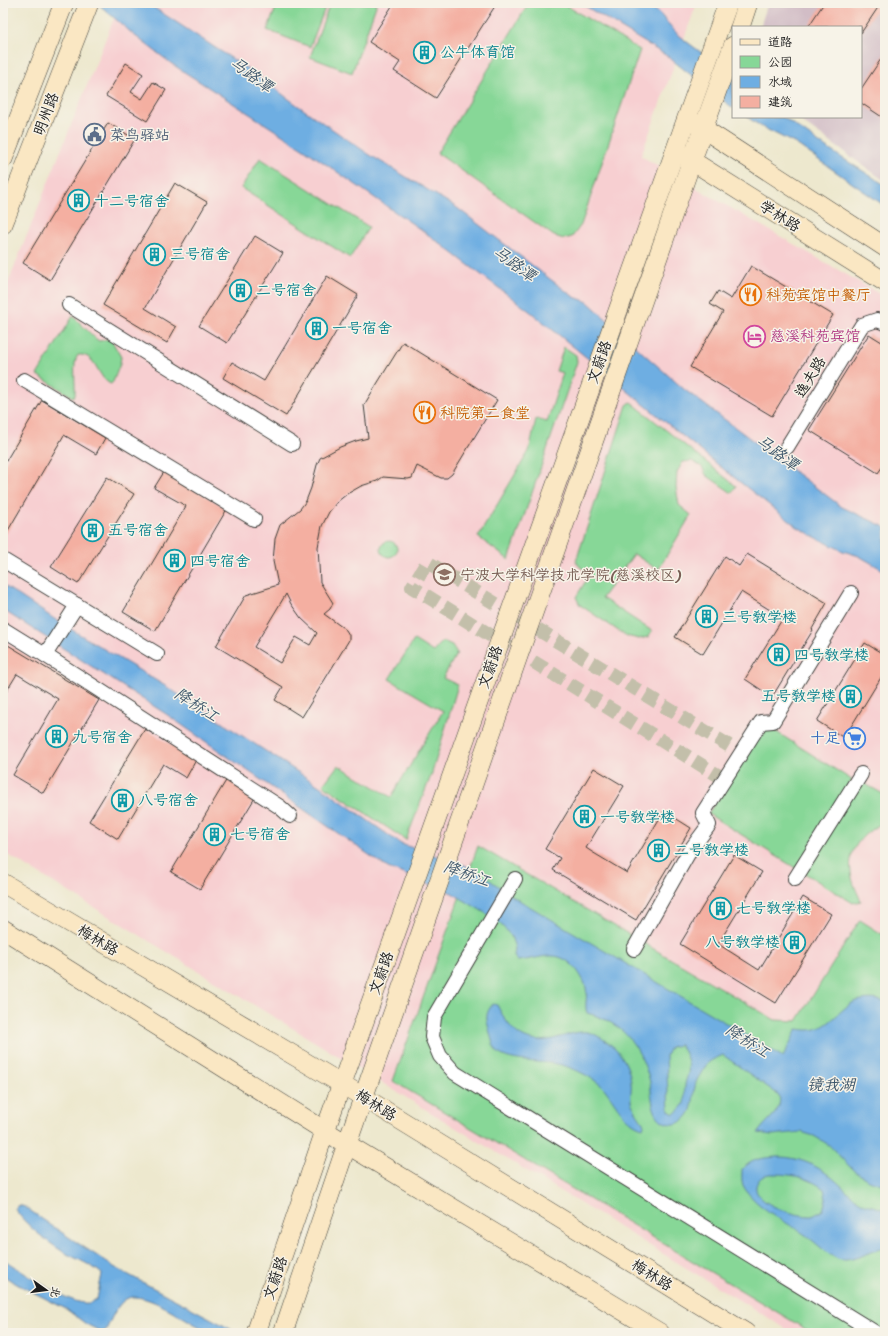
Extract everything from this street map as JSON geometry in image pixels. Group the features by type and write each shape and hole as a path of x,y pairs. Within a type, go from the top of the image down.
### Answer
{"main road":[{"name":"明州路","path":"3,159 64,3"},
{"name":"明州路","path":"3,224 89,3"},
{"name":"文蔚路","path":"256,1333 325,1131 674,150 728,3"},
{"path":"740,26 748,3"},
{"name":"文蔚路","path":"283,1333 347,1144 692,160 731,53"},
{"name":"学林路","path":"686,118 885,247"},
{"name":"学林路","path":"674,150 885,282"},
{"name":"梅林路","path":"3,883 342,1084 746,1333"},
{"path":"3,929 325,1131 660,1333"}],"street":[{"path":"69,305 292,444"},
{"name":"逸夫路","path":"787,447 862,325 877,320 885,323"},
{"path":"24,380 254,519"},
{"path":"3,560 157,654"},
{"path":"634,949 689,852 709,825 703,812 761,722 773,721 851,593"},
{"path":"45,654 77,605"},
{"path":"3,629 45,654 280,807 290,816"},
{"path":"795,879 861,774"},
{"path":"515,880 434,1017 432,1037 440,1056 455,1073 876,1333"}],"shaded area":[{"name":"宁波大学科学技术学院(慈溪校区)","path":"120,3 697,3 641,156 885,297 885,1333 793,1333 3,852 3,295"},
{"path":"768,3 885,3 885,181 796,118 862,118 862,26 760,26"}],"green space":[{"path":"278,3 327,3 310,47 267,30"},
{"path":"330,3 377,3 352,73 310,57"},
{"path":"529,3 562,3 640,50 581,225 572,237 564,239 554,236 437,153"},
{"path":"260,158 369,227 350,258 241,188"},
{"path":"73,316 99,341 108,339 112,341 121,357 120,364 111,384 106,381 89,358 84,355 78,355 75,363 75,396 73,397 37,375"},
{"path":"564,347 576,355 577,362 509,560 478,537 529,451 536,419 547,422 563,373 556,371"},
{"path":"631,402 736,486 732,493 706,475 702,467 692,461 683,462 677,472 676,487 679,505 691,515 658,570 634,554 602,598 652,631 648,637 639,639 626,636 580,605 576,597 587,579 588,573 579,566 576,561 627,405"},
{"path":"386,541 392,541 397,546 395,555 392,557 386,557 381,552 381,546"},
{"path":"414,640 433,652 443,641 452,645 457,653 443,678 458,685 432,773 406,840 323,785 338,765 391,797 443,711 389,679"},
{"path":"764,724 852,780 797,869 708,814"},
{"path":"860,781 885,795 885,822 864,835 859,841 852,855 850,863 852,876 861,901 853,903 803,872"},
{"path":"478,846 775,1020 797,1021 860,920 885,936 885,966 882,971 885,973 885,1333 812,1333 393,1081"}],"water":[{"name":"马路潭","path":"97,3 146,3 153,7 251,71 297,105 370,155 456,207 574,297 588,302 685,390 842,507 885,527 885,571 859,556 843,551 796,526 717,464 532,313 430,236 304,149 172,64 134,35"},
{"path":"580,3 640,3 650,6 660,14 679,36 732,75 732,107 667,56"},
{"path":"748,118 784,118 825,147 885,185 885,206 796,144 762,127"},
{"path":"3,585 59,622 167,687 321,787 401,844 464,865 477,871 512,896 783,1057 797,1029 811,1030 824,1026 855,1002 873,999 882,1001 885,1003 885,1060 882,1068 885,1073 885,1185 868,1180 853,1170 829,1145 814,1136 801,1132 772,1135 758,1133 772,1117 779,1106 779,1095 723,1055 709,1062 697,1080 692,1107 687,1117 681,1122 675,1124 670,1124 663,1121 655,1112 649,1078 635,1046 628,1036 618,1027 600,1017 587,1013 585,983 578,971 569,962 556,956 517,961 514,956 515,948 511,936 497,920 452,893 388,868 166,714 3,610","holes":["680,1045 688,1062 688,1074 685,1084 684,1104 674,1114 669,1111 666,1056 670,1047"]},
{"path":"493,1004 497,1005 508,1024 515,1031 521,1036 529,1039 538,1041 548,1040 576,1033 587,1032 598,1036 613,1046 622,1056 628,1069 631,1084 631,1101 643,1122 643,1128 625,1117 603,1087 591,1078 561,1065 524,1061 500,1054 496,1050 487,1022 487,1013"},
{"path":"786,1157 809,1163 830,1176 861,1202 885,1211 885,1248 849,1260 838,1259 830,1255 804,1234 755,1201 743,1185 742,1169 746,1165 763,1158","holes":["769,1174 791,1175 805,1179 824,1189 826,1199 823,1210 812,1216 805,1216 787,1212 769,1204 757,1192 756,1186 761,1178"]},
{"path":"18,1205 25,1207 114,1267 238,1333 220,1334 210,1332 156,1303 134,1297 126,1299 119,1305 106,1330 102,1332 86,1324 66,1309 13,1282 3,1275 3,1259 33,1279 70,1299 91,1303 97,1299 102,1274 90,1265 67,1254 38,1234 19,1215 15,1209"}],"building":[{"name":"公牛体育馆","path":"394,3 497,3 436,98 394,71 400,62 369,42"},
{"path":"824,3 881,3 862,32 862,26 809,26"},
{"path":"885,53 885,119 862,104 862,88"},
{"path":"126,63 143,74 131,92 142,99 153,82 166,90 147,121 106,96"},
{"name":"十二号宿舍","path":"108,123 135,139 50,280 23,263"},
{"name":"三号宿舍","path":"175,183 207,202 145,308 176,327 167,343 103,305"},
{"name":"二号宿舍","path":"255,236 283,253 227,343 199,326"},
{"path":"751,266 833,315 772,416 690,367 723,312 710,304 718,291 731,299"},
{"name":"一号宿舍","path":"327,276 358,295 286,416 223,378 232,362 264,381"},
{"path":"869,334 885,344 885,463 878,473 809,430"},
{"path":"403,342 497,400 452,474 447,478 441,478 417,466 412,478 383,477 377,481 361,486 337,502 329,512 322,526 318,547 320,582 333,603 330,609 324,614 346,630 349,635 349,640 302,717 275,700 283,687 216,646 246,595 278,585 273,561 275,539 280,525 300,509 306,501 320,458 340,447 368,438 364,405","holes":["286,594 301,618 317,633 310,645 296,637 280,663 254,647"]},
{"path":"42,400 105,438 96,454 64,435 3,539 3,466"},
{"name":"四号宿舍","path":"164,472 227,509 155,631 123,612 186,506 154,488"},
{"name":"五号宿舍","path":"107,477 134,494 78,584 51,567"},
{"path":"747,554 827,603 812,629 813,630 772,697 745,679 783,618 741,592 703,654 675,637 725,556 739,566"},
{"name":"九号宿舍","path":"3,642 99,700 43,793 13,775 58,699 17,674 3,697"},
{"name":"五号教学楼","path":"865,643 885,655 885,671 844,738 817,721"},
{"name":"八号宿舍","path":"145,729 196,760 186,778 163,764 118,839 89,821"},
{"path":"594,768 624,786 586,848 592,852 627,873 664,811 691,828 636,920 553,870 560,858 545,849"},
{"name":"七号宿舍","path":"227,779 256,796 200,889 171,872"},
{"path":"734,855 762,872 718,944 759,970 803,897 831,914 776,1003 680,944"}],"tunnel":[{"path":"724,779 412,587 427,562 741,753"}],"place":[{"name":"公牛体育馆","path":"425,52"},
{"name":"菜鸟驿站","path":"95,135"},
{"name":"十二号宿舍","path":"79,201"},
{"name":"三号宿舍","path":"155,254"},
{"name":"二号宿舍","path":"241,290"},
{"name":"科苑宾馆中餐厅","path":"751,295"},
{"name":"一号宿舍","path":"317,328"},
{"name":"慈溪科苑宾馆","path":"754,336"},
{"name":"科院第二食堂","path":"425,413"},
{"name":"五号宿舍","path":"92,530"},
{"name":"四号宿舍","path":"175,561"},
{"name":"宁波大学科学技术学院(慈溪校区)","path":"444,575"},
{"name":"三号教学楼","path":"707,617"},
{"name":"四号教学楼","path":"779,655"},
{"name":"五号教学楼","path":"851,696"},
{"name":"九号宿舍","path":"56,737"},
{"name":"十足","path":"855,738"},
{"name":"八号宿舍","path":"122,800"},
{"name":"一号教学楼","path":"585,817"},
{"name":"七号宿舍","path":"214,834"},
{"name":"二号教学楼","path":"659,850"},
{"name":"七号教学楼","path":"721,908"},
{"name":"八号教学楼","path":"795,942"}],"water label":[{"name":"降桥江","path":"197,704"},
{"name":"降桥江","path":"467,873"},
{"name":"降桥江","path":"748,1040"},
{"name":"镜我湖","path":"831,1084"}]}
